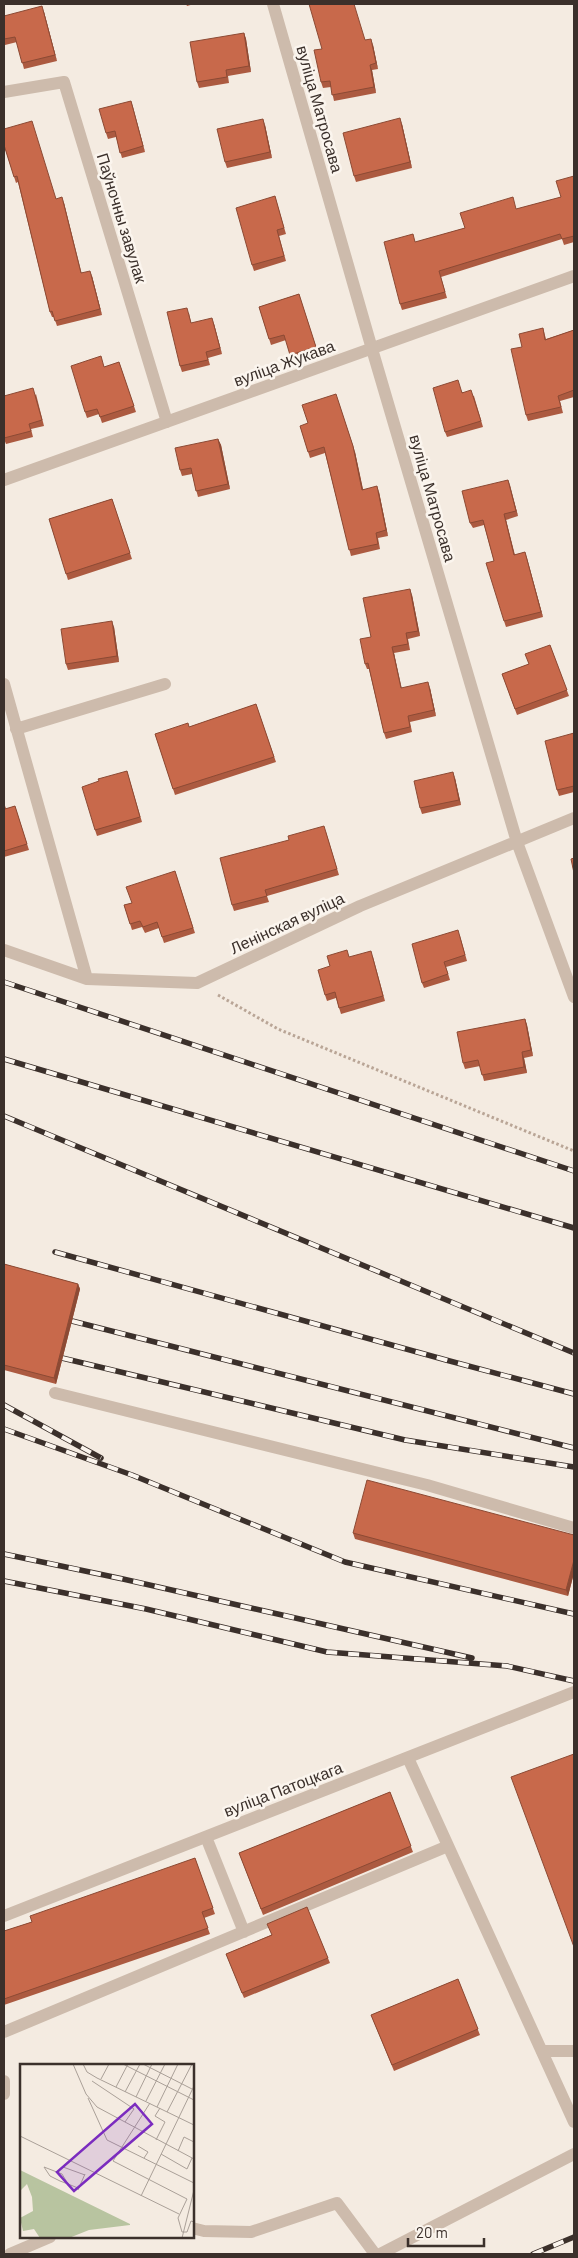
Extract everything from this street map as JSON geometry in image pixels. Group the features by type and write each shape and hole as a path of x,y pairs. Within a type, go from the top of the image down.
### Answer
{"street":[{"name":"вуліца Матросава","path":"273,4 517,842 574,997"},
{"name":"Паўночны завулак","path":"4,92 64,82 167,422"},
{"name":"вуліца Жукава","path":"4,480 574,276"},
{"path":"4,684 87,979"},
{"path":"16,729 165,684"},
{"name":"Ленінская вуліца","path":"4,950 87,979 197,983 360,906 574,818"},
{"path":"55,1393 427,1486 574,1528"},
{"name":"вуліца Патоцкага","path":"4,1916 574,1692"},
{"path":"408,1758 574,2122"},
{"path":"206,1837 244,1932"},
{"path":"4,2032 448,1846"},
{"path":"542,2051 574,2051"},
{"path":"4,2081 4,2094"},
{"path":"380,2254 574,2154"},
{"path":"194,2228 204,2231 251,2232 337,2203 374,2254"},
{"path":"10,2254 48,2238"}],"path":[{"path":"197,983 278,1029 574,1151"}],"building":[{"path":"309,4 354,4 365,40 371,39 376,63 370,65 374,87 332,95 330,81 321,82 314,50 322,49"},
{"path":"42,6 55,55 22,63 15,37 4,39 4,16"},
{"path":"244,33 249,66 226,70 227,77 197,82 190,42"},
{"path":"131,101 143,146 120,153 115,131 106,133 99,109"},
{"path":"400,118 410,162 354,176 343,133"},
{"path":"263,119 270,152 225,162 217,129"},
{"path":"32,121 56,199 62,197 81,273 90,271 100,309 55,321 52,311 50,312 17,176 14,177 4,145 4,129"},
{"path":"574,176 574,236 562,239 560,234 439,271 445,292 400,304 384,242 413,234 415,242 465,228 460,213 513,197 516,209 561,197 556,181"},
{"path":"275,196 284,228 277,230 284,256 252,265 236,208"},
{"path":"299,294 316,347 290,355 284,335 269,339 259,307"},
{"path":"187,308 191,323 212,318 220,348 206,352 208,360 180,366 167,312"},
{"path":"543,328 545,340 574,330 574,390 558,396 561,407 526,415 511,349 522,347 519,334"},
{"path":"101,356 104,367 119,362 134,406 100,417 97,409 85,412 71,366"},
{"path":"458,380 462,393 471,390 481,421 445,432 433,388"},
{"path":"33,388 42,420 29,424 31,431 4,438 4,396"},
{"path":"336,394 353,446 362,490 377,486 386,530 376,533 378,544 349,550 324,447 308,452 300,426 308,423 302,405"},
{"path":"218,439 228,484 196,491 191,468 180,470 175,448"},
{"path":"508,480 516,511 504,514 514,555 525,552 541,612 504,621 486,563 494,561 483,520 470,523 462,491"},
{"path":"112,499 130,553 66,574 49,519"},
{"path":"410,589 418,631 406,633 408,644 392,647 401,688 428,682 434,710 408,716 410,727 384,733 368,663 365,664 360,639 371,637 363,598"},
{"path":"112,621 117,656 66,664 61,629"},
{"path":"550,645 567,690 515,709 502,674 529,664 525,654"},
{"path":"256,704 274,757 173,789 155,734 188,723 189,727"},
{"path":"574,733 574,786 557,790 545,741"},
{"path":"127,771 140,817 95,830 82,787 99,781 98,779"},
{"path":"453,772 459,800 420,808 414,781"},
{"path":"4,804 5,809 15,806 27,844 4,851"},
{"path":"324,826 337,869 265,890 267,896 232,905 220,858 289,840 288,836"},
{"path":"574,858 574,873 571,859"},
{"path":"175,871 193,928 162,937 157,922 143,927 140,921 130,924 124,905 132,903 126,887"},
{"path":"458,930 465,955 444,962 448,974 422,983 412,944"},
{"path":"347,950 349,957 371,951 383,996 339,1008 335,992 325,995 318,970 330,966 327,956"},
{"path":"525,1019 531,1050 522,1052 524,1067 482,1075 478,1060 463,1063 457,1032"},
{"path":"4,1264 78,1284 54,1378 4,1365"},
{"path":"367,1480 574,1535 574,1560 566,1590 353,1533"},
{"path":"574,1754 574,1947 511,1777"},
{"path":"390,1792 411,1846 261,1909 239,1853"},
{"path":"195,1858 213,1908 202,1912 208,1928 4,1999 4,1931 32,1922 30,1916"},
{"path":"307,1907 328,1958 242,1993 226,1954 272,1935 267,1924"},
{"path":"458,1979 478,2029 392,2065 371,2015"}],"railway":[{"path":"4,982 574,1171"},
{"path":"4,1059 574,1228"},
{"path":"4,1116 574,1353"},
{"path":"55,1252 574,1394"},
{"path":"72,1321 574,1448"},
{"path":"62,1358 405,1440 574,1467"},
{"path":"4,1405 101,1458"},
{"path":"4,1429 132,1475 345,1562 574,1614"},
{"path":"4,1554 472,1658"},
{"path":"4,1581 146,1609 327,1652 507,1666 574,1681"},
{"path":"533,2254 574,2237"}]}
